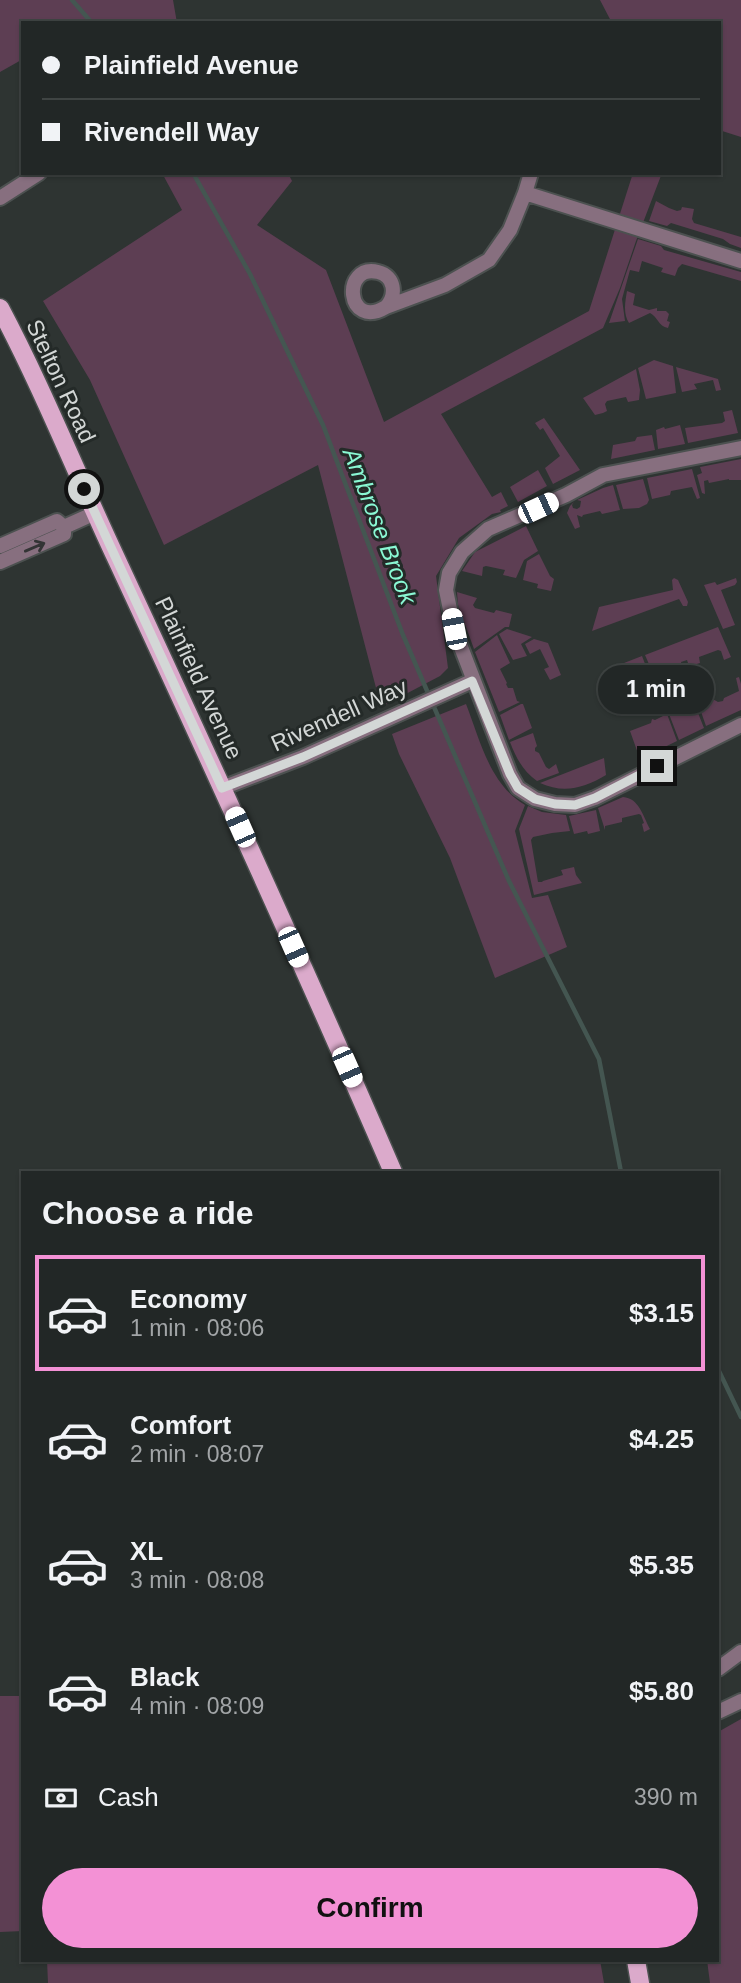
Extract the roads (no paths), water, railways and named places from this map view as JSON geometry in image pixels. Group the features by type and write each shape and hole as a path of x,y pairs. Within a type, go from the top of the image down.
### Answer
{"main road":[{"name":"Stelton Road","path":"0,308 94,513"},
{"name":"Plainfield Avenue","path":"94,513 222,788 393,1171"},
{"path":"636,1962 640,1983"}],"street":[{"path":"0,198 35,175"},
{"path":"386,307 445,285 489,260 510,230 530,175"},
{"path":"525,193 741,261"},
{"path":"741,449 603,475 566,495 488,529 462,552 449,573 446,590 454,629 472,681 510,774 518,788 535,799 575,805 595,798 741,725"},
{"path":"64,527 94,513"},
{"path":"0,546 57,521 64,527 64,534 0,562"},
{"name":"Rivendell Way","path":"222,788 303,757 472,681"},
{"path":"719,1668 741,1652"},
{"path":"719,1712 741,1701"}],"waterway":[{"name":"Ambrose Brook","path":"72,0 90,21"},
{"name":"Ambrose Brook","path":"194,175 250,274 323,425 403,635 509,881 599,1059 621,1171"},
{"name":"Ambrose Brook","path":"719,1371 741,1417"}]}
